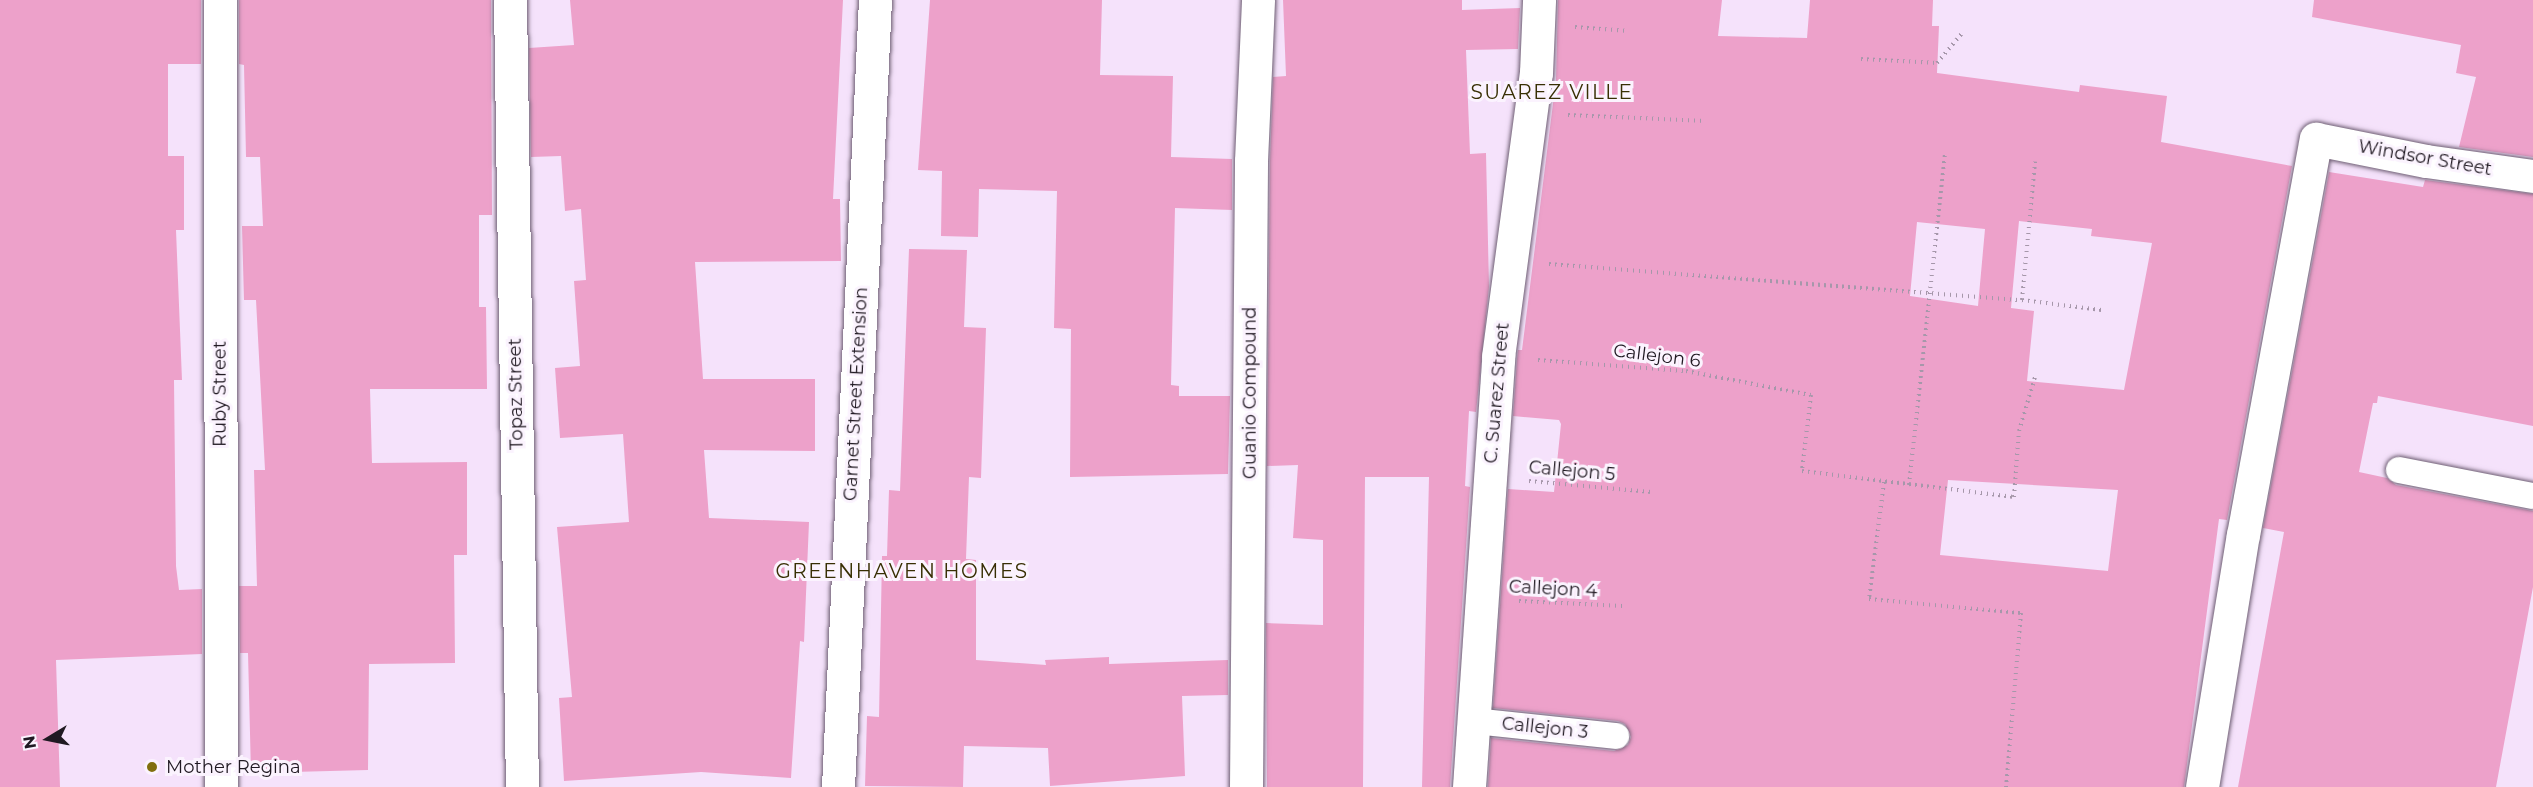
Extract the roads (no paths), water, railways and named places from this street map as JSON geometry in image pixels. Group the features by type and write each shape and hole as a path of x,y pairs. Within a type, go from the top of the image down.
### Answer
{"street":[{"name":"Ruby Street","path":"220,0 220,787"},
{"name":"Topaz Street","path":"510,0 522,787"},
{"name":"Garnet Street Extension","path":"838,787 875,0"},
{"name":"Guanio Compound","path":"1246,787 1251,160 1258,0"},
{"name":"C. Suarez Street","path":"1469,787 1498,357 1531,113 1539,13"},
{"name":"Windsor Street","path":"2202,787 2243,535 2316,139 2426,162 2533,176"}],"lane":[{"path":"2399,470 2533,496"},
{"name":"Callejon 3","path":"1474,721 1616,736"}],"place":[{"name":"Mother Regina","path":"152,767"}],"district":[{"name":"SUAREZ VILLE","path":"1552,92"},
{"name":"GREENHAVEN HOMES","path":"902,571"}]}
